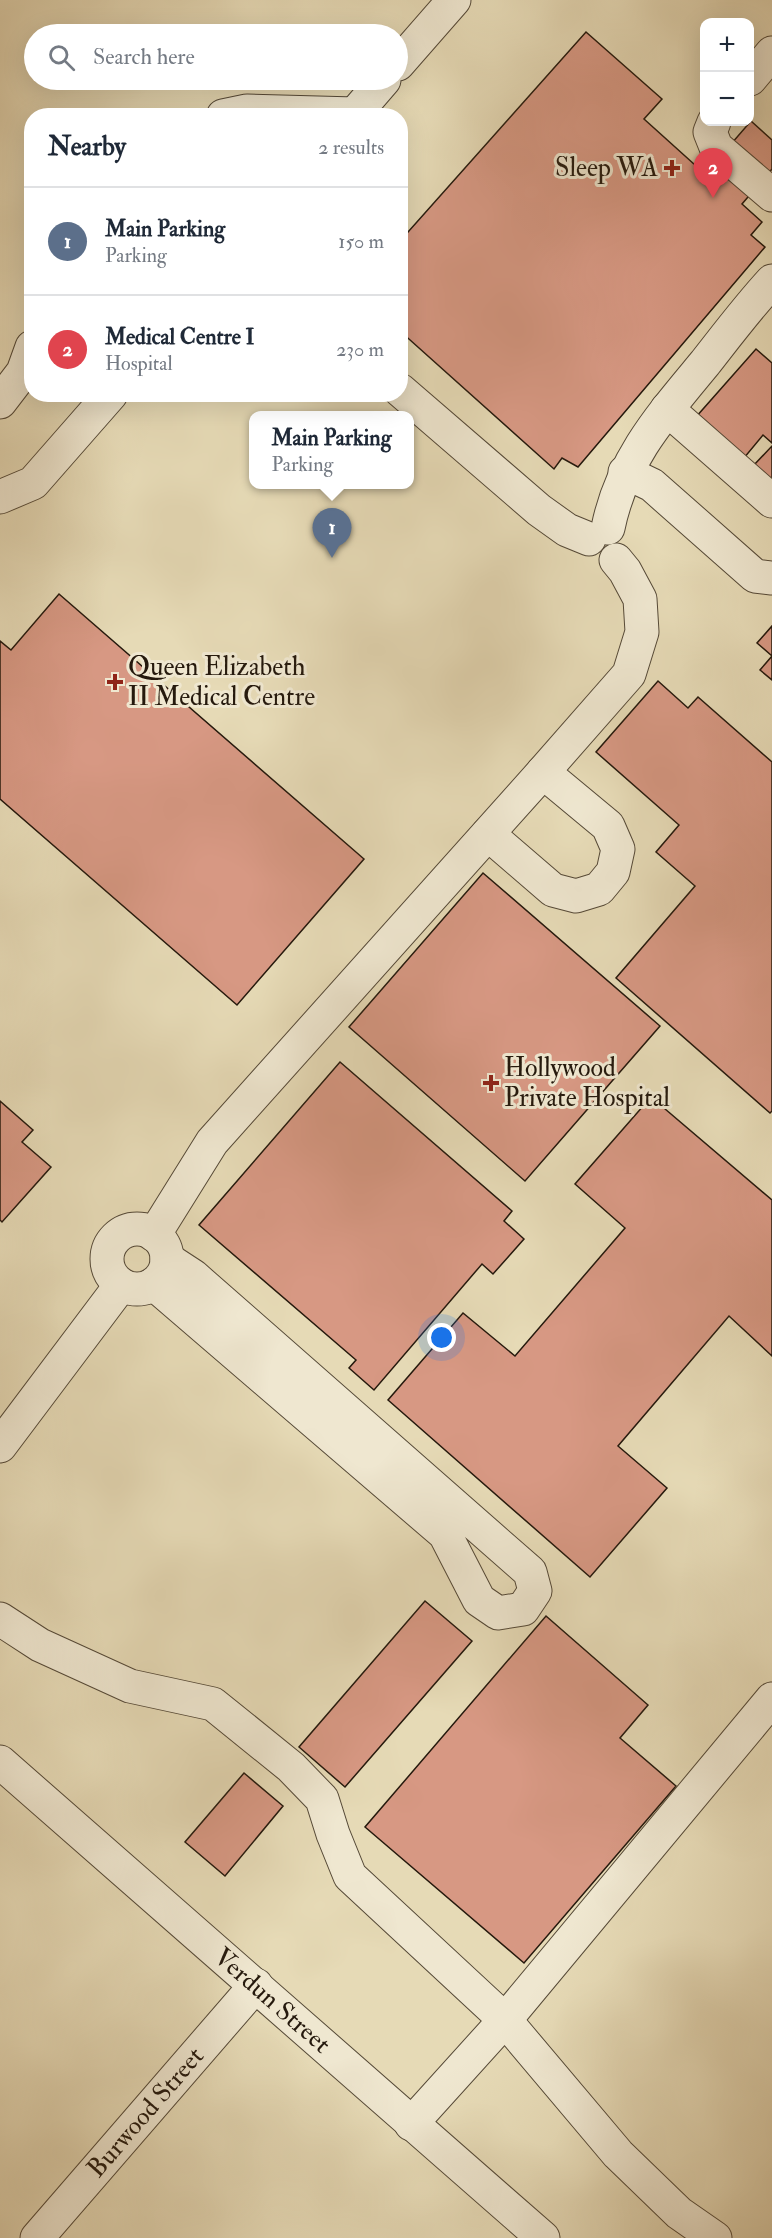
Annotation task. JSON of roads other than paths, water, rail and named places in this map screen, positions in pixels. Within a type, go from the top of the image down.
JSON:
[{"type":"street","points":[[408,53],[454,0]]},
{"type":"street","points":[[360,108],[375,90]]},
{"type":"street","points":[[712,126],[710,132],[716,147],[772,195]]},
{"type":"street","points":[[158,1259],[193,1276],[530,1572],[535,1591],[523,1609],[498,1614],[479,1600],[445,1534],[158,1259],[136,1229],[127,1231],[112,1242],[106,1261],[109,1270],[121,1285],[132,1289],[143,1289],[158,1259],[212,1142],[629,674],[642,632],[640,599],[625,571],[616,560],[608,564],[596,561],[588,552],[612,508],[626,472],[642,443],[666,410],[772,281]]},
{"type":"street","points":[[0,402],[24,369]]},
{"type":"street","points":[[408,397],[539,510],[567,531],[598,533]]},
{"type":"street","points":[[0,497],[33,483],[104,402]]},
{"type":"street","points":[[666,410],[772,501]]},
{"type":"street","points":[[626,472],[652,485],[755,576],[772,578]]},
{"type":"street","points":[[488,834],[553,890],[576,896],[599,890],[613,872],[618,849],[608,826],[543,772]]},
{"type":"street","points":[[0,1446],[121,1285]]},
{"type":"street","points":[[0,1619],[40,1645],[130,1686],[213,1704],[291,1767],[322,1799],[350,1876],[505,2020],[618,2154],[679,2213],[715,2238]]},
{"type":"street","points":[[411,2124],[505,2020],[772,1699]]},
{"type":"street","name":"Verdun Street","points":[[0,1762],[543,2238]]},
{"type":"street","name":"Burwood Street","points":[[37,2238],[256,1985]]},
{"type":"place","name":"Sleep WA","points":[[672,168]]},
{"type":"place","name":"Medical Centre I","points":[[713,198]]},
{"type":"place","name":"Main Parking","points":[[332,558]]},
{"type":"place","name":"Queen Elizabeth II Medical Centre","points":[[115,682]]},
{"type":"place","name":"Hollywood Private Hospital","points":[[491,1083]]}]
